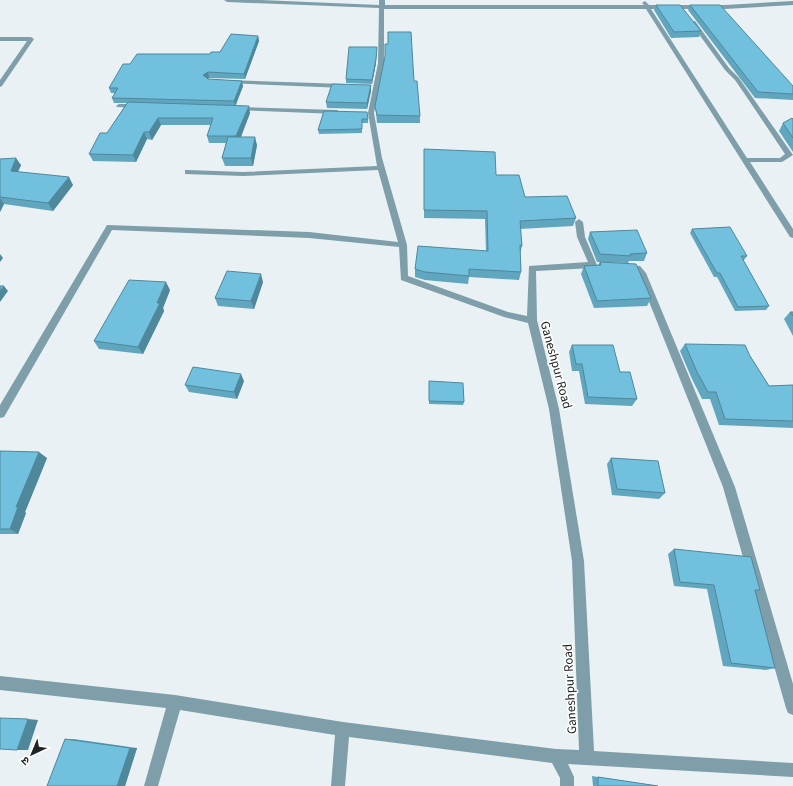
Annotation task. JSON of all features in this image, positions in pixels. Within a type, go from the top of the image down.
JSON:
[{"type":"street","points":[[227,0],[382,7],[725,7],[793,3]]},
{"type":"street","name":"Ganeshpur Road","points":[[382,0],[381,64],[372,88],[367,113],[403,245],[404,278],[507,315],[532,320],[554,409],[578,561],[587,759]]},
{"type":"street","points":[[643,0],[793,235]]},
{"type":"street","points":[[676,0],[727,69],[746,91],[789,154],[782,160],[745,160]]},
{"type":"street","points":[[0,39],[31,39],[0,85]]},
{"type":"street","points":[[225,82],[352,87]]},
{"type":"street","points":[[119,106],[143,106]]},
{"type":"street","points":[[229,109],[347,112]]},
{"type":"street","points":[[188,172],[243,174],[381,168]]},
{"type":"street","points":[[579,222],[581,237],[593,265]]},
{"type":"street","points":[[0,414],[110,227],[309,235],[403,245]]},
{"type":"street","points":[[532,320],[532,268],[593,265],[637,268],[642,273],[729,487],[793,708]]},
{"type":"street","points":[[0,683],[175,702],[343,729],[556,756],[793,770]]},
{"type":"street","points":[[151,786],[175,702]]},
{"type":"street","points":[[338,786],[343,729]]},
{"type":"street","points":[[556,756],[567,777],[567,786]]},
{"type":"building","points":[[656,5],[680,5],[701,31],[674,32]]},
{"type":"building","points":[[690,5],[720,5],[793,86],[793,94],[758,92]]},
{"type":"building","points":[[388,32],[411,32],[414,81],[417,81],[420,116],[377,115],[375,106],[385,56],[385,44],[388,44]]},
{"type":"building","points":[[231,34],[258,36],[244,74],[208,72],[203,75],[208,79],[242,81],[234,101],[112,98],[118,88],[109,88],[123,64],[130,64],[137,54],[210,54],[211,52],[220,52]]},
{"type":"building","points":[[349,47],[377,47],[372,80],[346,79]]},
{"type":"building","points":[[332,84],[371,85],[367,103],[326,102]]},
{"type":"building","points":[[128,102],[249,106],[236,136],[207,136],[213,118],[158,118],[149,132],[144,132],[133,155],[89,154],[100,133],[107,133]]},
{"type":"building","points":[[324,111],[367,112],[368,119],[362,119],[362,129],[318,130]]},
{"type":"building","points":[[792,118],[793,119],[793,138],[783,123]]},
{"type":"building","points":[[228,137],[255,137],[251,158],[222,158]]},
{"type":"building","points":[[424,149],[495,152],[496,175],[519,175],[525,197],[567,196],[576,218],[520,221],[522,246],[520,245],[521,272],[469,269],[469,276],[425,272],[415,269],[418,246],[488,251],[487,211],[424,210]]},
{"type":"building","points":[[16,158],[11,171],[69,177],[48,203],[0,197],[0,159]]},
{"type":"building","points":[[730,227],[747,256],[741,256],[769,306],[738,307],[720,273],[717,273],[692,229]]},
{"type":"building","points":[[637,230],[647,253],[630,254],[631,256],[600,254],[590,232]]},
{"type":"building","points":[[600,262],[636,264],[651,298],[597,301],[584,266],[601,265]]},
{"type":"building","points":[[227,271],[261,274],[251,301],[215,298]]},
{"type":"building","points":[[129,280],[166,282],[157,303],[160,303],[138,347],[94,341]]},
{"type":"building","points":[[685,344],[745,345],[750,356],[769,386],[793,385],[793,421],[725,419],[716,392],[708,392],[697,372]]},
{"type":"building","points":[[572,345],[613,345],[620,372],[630,372],[637,399],[588,397],[582,364],[576,364]]},
{"type":"building","points":[[193,367],[241,374],[234,392],[185,385]]},
{"type":"building","points":[[429,381],[463,383],[464,402],[429,401]]},
{"type":"building","points":[[0,451],[39,452],[16,507],[18,507],[10,529],[0,529]]},
{"type":"building","points":[[611,458],[658,461],[665,493],[617,489]]},
{"type":"building","points":[[674,549],[751,557],[760,590],[755,590],[775,668],[731,663],[714,585],[680,582]]},
{"type":"building","points":[[0,718],[28,719],[17,750],[0,749]]},
{"type":"building","points":[[65,739],[130,748],[117,786],[47,786]]},
{"type":"building","points":[[598,777],[658,786],[598,786]]}]
